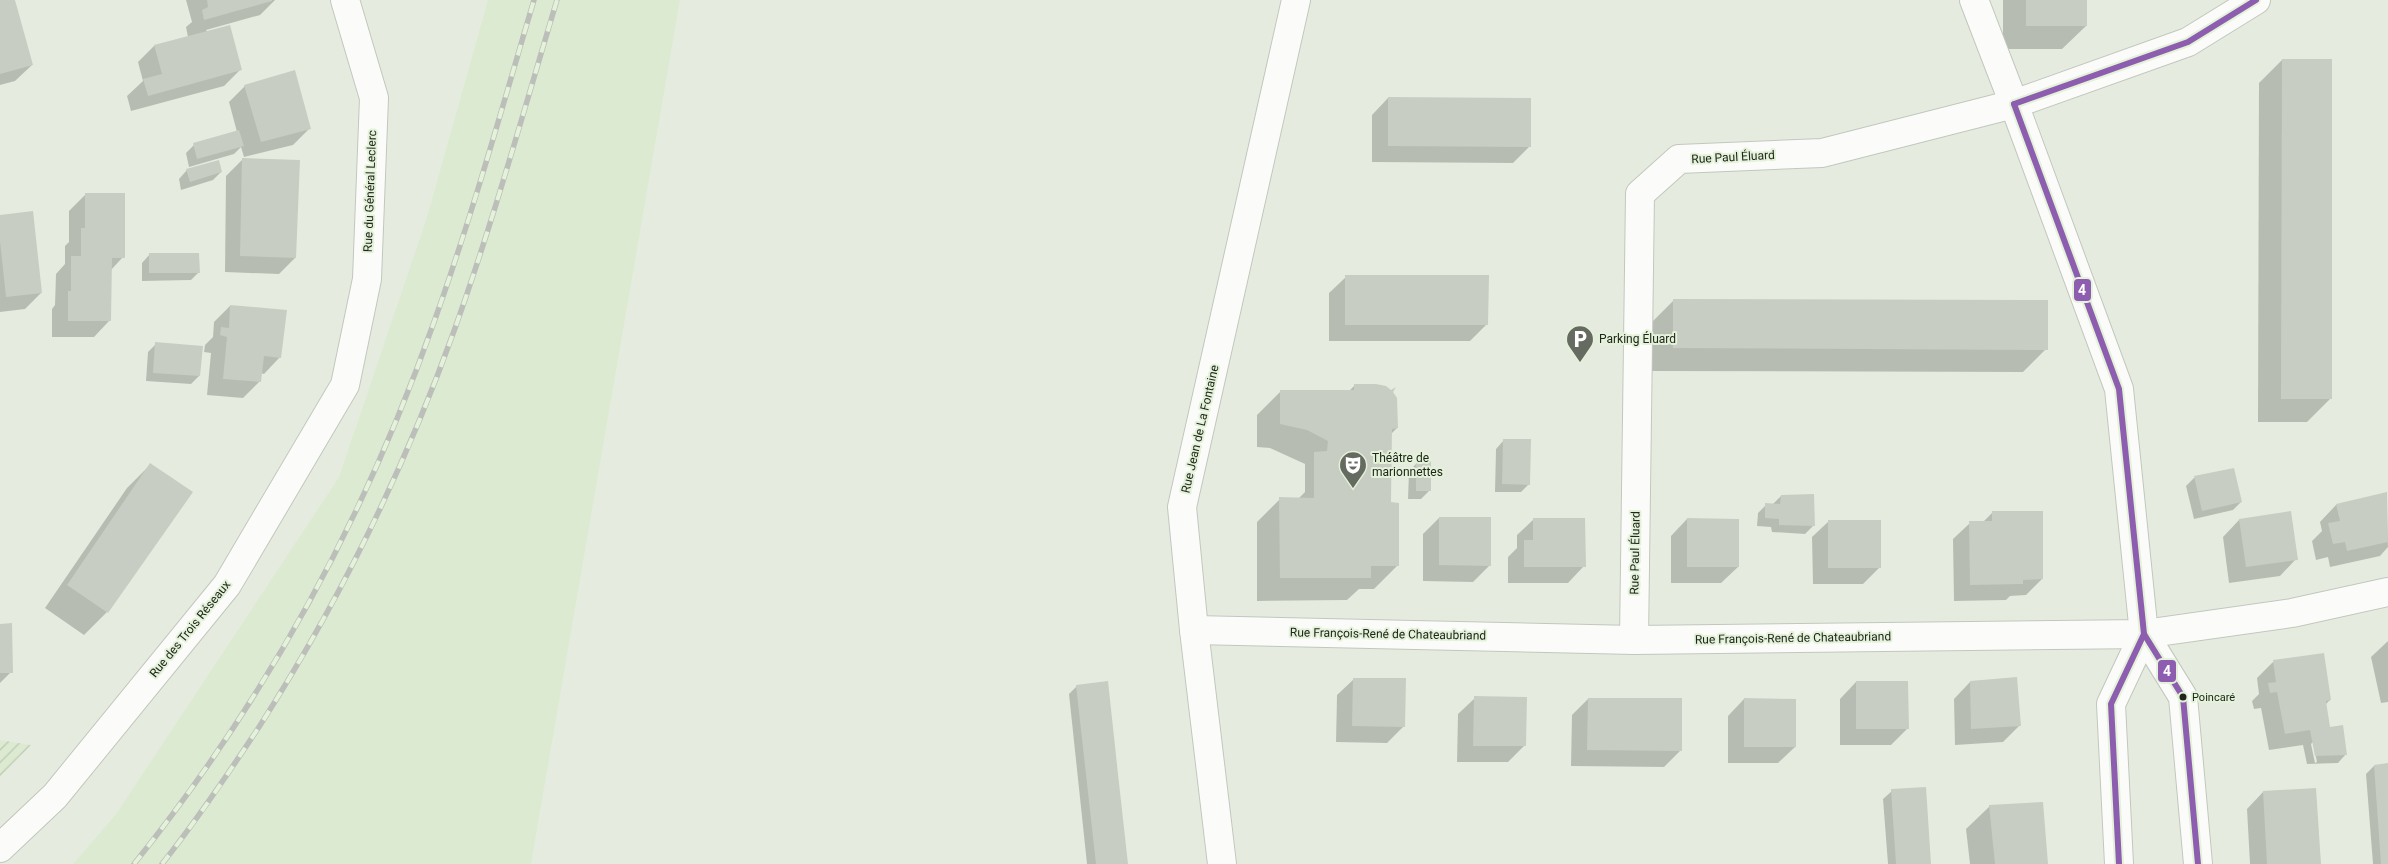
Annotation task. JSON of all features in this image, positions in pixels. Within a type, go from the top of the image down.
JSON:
[{"type":"street","name":"Rue du Général Leclerc","points":[[345,0],[374,98],[367,279],[345,385]]},
{"type":"street","name":"Rue Jean de La Fontaine","points":[[1222,864],[1194,630],[1182,507],[1296,0]]},
{"type":"street","points":[[1974,0],[2118,389],[2144,634],[2183,697],[2198,864]]},
{"type":"street","name":"Rue Paul Éluard","points":[[1634,640],[1640,194],[1679,159],[1822,153],[2014,104],[2188,42],[2256,0]]},
{"type":"street","name":"Rue des Trois Réseaux","points":[[0,848],[55,796],[227,585],[345,385]]},
{"type":"street","name":"Rue François-René de Chateaubriand","points":[[1194,630],[1634,640],[2144,634],[2292,613],[2388,592]]},
{"type":"street","points":[[2119,864],[2111,704],[2144,634]]},
{"type":"shaded area","points":[[488,0],[680,0],[531,864],[73,864],[116,814],[339,477],[427,217]]},
{"type":"shaded area","points":[[0,740],[31,745],[0,777]]},
{"type":"building","points":[[0,0],[15,0],[33,65],[0,74]]},
{"type":"building","points":[[207,0],[272,1],[204,20],[202,10],[208,7]]},
{"type":"building","points":[[2026,0],[2087,0],[2087,26],[2026,26]]},
{"type":"building","points":[[230,25],[242,70],[148,96],[143,79],[162,74],[154,45]]},
{"type":"building","points":[[2282,59],[2332,59],[2332,399],[2281,399]]},
{"type":"building","points":[[295,70],[311,129],[261,142],[244,85]]},
{"type":"building","points":[[1388,97],[1531,98],[1531,147],[1388,146]]},
{"type":"building","points":[[239,130],[244,146],[197,159],[193,143]]},
{"type":"building","points":[[242,158],[300,160],[296,258],[240,256]]},
{"type":"building","points":[[219,160],[222,172],[190,182],[186,169]]},
{"type":"building","points":[[85,193],[125,193],[125,258],[112,258],[111,321],[68,321],[68,291],[71,291],[71,256],[81,256],[81,228],[85,228]]},
{"type":"building","points":[[33,211],[42,293],[6,297],[0,241],[0,215]]},
{"type":"building","points":[[149,253],[199,253],[200,273],[149,273]]},
{"type":"building","points":[[1345,275],[1489,275],[1488,325],[1345,325]]},
{"type":"building","points":[[1673,299],[2048,300],[2048,350],[1673,348]]},
{"type":"building","points":[[230,305],[287,310],[281,358],[264,356],[261,382],[223,379],[227,337],[220,335],[221,327],[229,328]]},
{"type":"building","points":[[155,342],[203,346],[200,376],[153,373]]},
{"type":"building","name":"Théâtre de marionnettes","points":[[1354,384],[1376,384],[1386,386],[1391,390],[1396,387],[1393,392],[1397,398],[1398,428],[1392,429],[1391,502],[1399,503],[1399,566],[1371,566],[1371,578],[1280,578],[1279,497],[1314,498],[1314,452],[1327,451],[1328,441],[1307,430],[1280,424],[1280,390],[1354,390]]},
{"type":"building","points":[[1503,439],[1531,439],[1530,485],[1502,484]]},
{"type":"building","points":[[1416,461],[1431,461],[1431,491],[1416,491]]},
{"type":"building","points":[[150,463],[193,492],[108,613],[67,585]]},
{"type":"building","points":[[2234,468],[2242,502],[2202,511],[2194,476]]},
{"type":"building","points":[[2387,492],[2388,542],[2347,551],[2345,542],[2333,544],[2328,523],[2340,521],[2336,504]]},
{"type":"building","points":[[1814,494],[1815,526],[1779,525],[1779,519],[1765,518],[1765,503],[1780,504],[1781,495]]},
{"type":"building","points":[[1992,511],[2043,511],[2043,579],[2023,580],[2023,584],[1970,585],[1969,521],[1992,521]]},
{"type":"building","points":[[2291,511],[2298,560],[2246,567],[2239,519]]},
{"type":"building","points":[[1439,517],[1491,517],[1491,566],[1439,565]]},
{"type":"building","points":[[1533,518],[1585,518],[1586,567],[1524,567],[1524,540],[1533,540]]},
{"type":"building","points":[[1687,518],[1739,519],[1739,567],[1687,567]]},
{"type":"building","points":[[1828,520],[1881,520],[1881,568],[1828,568]]},
{"type":"building","points":[[12,623],[13,673],[0,673],[0,624]]},
{"type":"building","points":[[2324,653],[2331,700],[2326,701],[2330,727],[2343,725],[2347,755],[2315,756],[2310,730],[2285,734],[2277,692],[2270,693],[2268,683],[2276,682],[2273,660]]},
{"type":"building","points":[[2017,677],[2021,726],[1971,729],[1970,681]]},
{"type":"building","points":[[1353,678],[1406,678],[1405,727],[1352,726]]},
{"type":"building","points":[[1108,681],[1128,864],[1096,864],[1076,685]]},
{"type":"building","points":[[1856,681],[1908,681],[1909,729],[1856,729]]},
{"type":"building","points":[[1474,696],[1527,697],[1526,746],[1473,746]]},
{"type":"building","points":[[1588,698],[1682,698],[1682,751],[1587,750]]},
{"type":"building","points":[[1744,698],[1796,699],[1796,747],[1744,747]]},
{"type":"building","points":[[2388,763],[2388,864],[2381,864],[2374,765]]},
{"type":"building","points":[[1926,787],[1931,864],[1896,864],[1891,789]]},
{"type":"building","points":[[2316,788],[2321,864],[2267,864],[2263,791]]},
{"type":"building","points":[[2043,802],[2048,864],[1995,864],[1989,805]]},
{"type":"railway","points":[[134,864],[226,739],[268,673],[307,606],[343,537],[376,467],[407,395],[448,282],[534,0]]},
{"type":"railway","points":[[162,864],[188,831],[224,779],[288,680],[343,583],[414,434],[435,383],[482,249],[557,0]]},
{"type":"transit line","name":"4","points":[[2014,104],[2188,42],[2256,0]]},
{"type":"transit line","name":"4","points":[[2014,104],[2119,389],[2144,634],[2183,697],[2198,864]]},
{"type":"transit line","name":"4","points":[[2119,864],[2111,704],[2144,634]]},
{"type":"place","name":"Parking Éluard","points":[[1580,363]]},
{"type":"place","name":"Théâtre de marionnettes","points":[[1353,489]]},
{"type":"place","name":"Poincaré","points":[[2183,697]]}]
